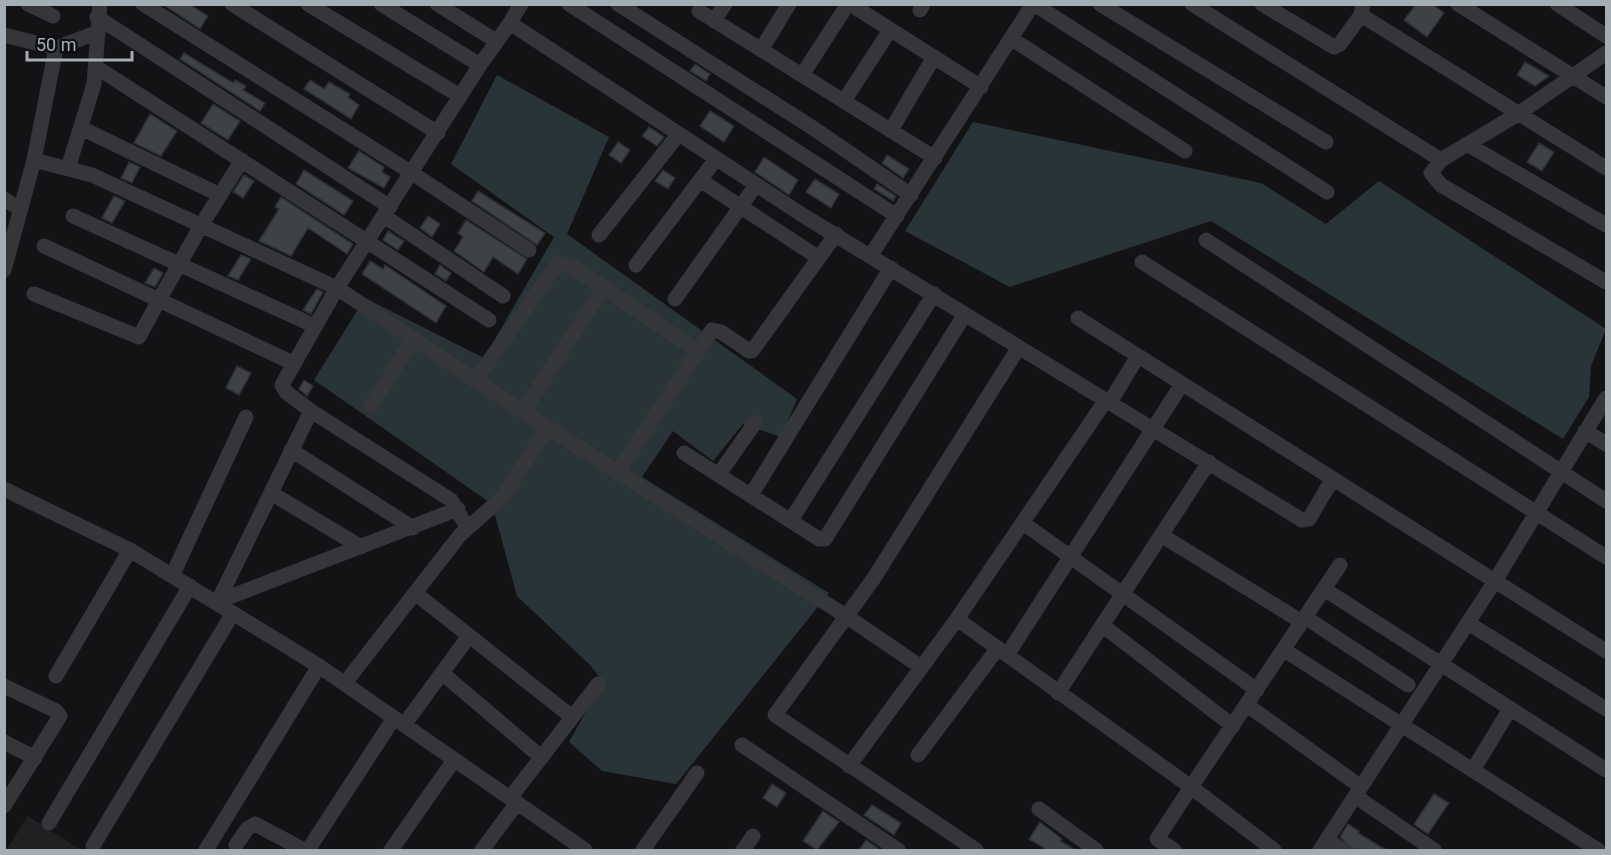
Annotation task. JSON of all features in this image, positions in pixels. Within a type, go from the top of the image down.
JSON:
[{"type":"street","points":[[28,4],[53,16]]},
{"type":"street","points":[[143,4],[412,173],[529,250]]},
{"type":"street","points":[[232,4],[438,133]]},
{"type":"street","points":[[308,4],[460,96]]},
{"type":"street","points":[[381,4],[480,65]]},
{"type":"street","points":[[437,4],[496,40]]},
{"type":"street","points":[[467,527],[451,500],[311,411],[283,388],[283,381],[337,288],[521,4]]},
{"type":"street","points":[[569,4],[897,216]]},
{"type":"street","points":[[618,4],[911,195]]},
{"type":"street","points":[[714,21],[725,4]]},
{"type":"street","points":[[761,50],[789,4]]},
{"type":"street","points":[[802,75],[849,4],[981,87]]},
{"type":"street","points":[[871,255],[1034,4],[1327,192]]},
{"type":"street","points":[[1100,4],[1326,142]]},
{"type":"street","points":[[1192,4],[1441,160]]},
{"type":"street","points":[[1262,4],[1334,47],[1340,44],[1362,10],[1518,114],[1606,168]]},
{"type":"street","points":[[1458,4],[1606,97]]},
{"type":"street","points":[[1557,4],[1606,36]]},
{"type":"street","points":[[699,12],[935,158]]},
{"type":"street","points":[[5,265],[34,160],[56,48],[97,18]]},
{"type":"street","points":[[68,168],[81,128],[96,67],[97,18]]},
{"type":"street","points":[[97,18],[387,211],[503,296]]},
{"type":"street","points":[[510,23],[756,185],[1306,521],[1332,480]]},
{"type":"street","points":[[844,101],[890,30]]},
{"type":"street","points":[[4,35],[56,48]]},
{"type":"street","points":[[1012,39],[1185,151]]},
{"type":"street","points":[[1606,53],[1518,114],[1441,160],[1431,173],[1441,185],[1606,282]]},
{"type":"street","points":[[891,130],[934,57]]},
{"type":"street","points":[[96,67],[489,320]]},
{"type":"street","points":[[81,128],[220,195]]},
{"type":"street","points":[[599,235],[678,135]]},
{"type":"street","points":[[1467,144],[1606,225]]},
{"type":"street","points":[[636,266],[716,159]]},
{"type":"street","points":[[34,160],[92,175],[337,288],[547,428],[846,616],[921,667]]},
{"type":"street","points":[[34,294],[136,336],[141,336],[202,224],[242,160]]},
{"type":"street","points":[[700,180],[819,258]]},
{"type":"street","points":[[675,299],[756,185]]},
{"type":"street","points":[[4,199],[20,209]]},
{"type":"street","points":[[73,216],[315,326]]},
{"type":"street","points":[[617,473],[712,330],[721,332],[745,349],[752,351],[836,234]]},
{"type":"street","points":[[1206,240],[1606,501]]},
{"type":"street","points":[[44,246],[293,363]]},
{"type":"street","points":[[1142,262],[1606,556]]},
{"type":"street","points":[[475,381],[558,263],[571,266],[698,351]]},
{"type":"street","points":[[752,495],[891,268]]},
{"type":"street","points":[[523,412],[603,288]]},
{"type":"street","points":[[791,520],[934,294]]},
{"type":"street","points":[[684,453],[819,539],[828,537],[965,314]]},
{"type":"street","points":[[1078,318],[1606,651]]},
{"type":"street","points":[[371,406],[412,339]]},
{"type":"street","points":[[976,850],[776,715],[880,569],[1020,346]]},
{"type":"street","points":[[849,766],[957,619],[1138,356]]},
{"type":"street","points":[[918,755],[1002,651],[1071,558],[1182,384]]},
{"type":"street","points":[[1343,850],[1323,845],[1495,581],[1606,398]]},
{"type":"street","points":[[219,600],[311,411]]},
{"type":"street","points":[[172,576],[246,417]]},
{"type":"street","points":[[719,474],[755,423]]},
{"type":"street","points":[[345,683],[467,527],[503,497],[547,428]]},
{"type":"street","points":[[1585,431],[1606,444]]},
{"type":"street","points":[[291,450],[413,528]]},
{"type":"street","points":[[1058,693],[1209,462]]},
{"type":"street","points":[[4,489],[130,550],[172,576],[219,600],[233,613],[345,683],[513,801],[564,845],[585,850]]},
{"type":"street","points":[[271,493],[361,548]]},
{"type":"street","points":[[219,600],[361,548],[458,509]]},
{"type":"street","points":[[1023,523],[1257,690]]},
{"type":"street","points":[[1161,535],[1408,684]]},
{"type":"street","points":[[56,676],[130,550]]},
{"type":"street","points":[[1174,850],[1153,845],[1340,565]]},
{"type":"street","points":[[49,823],[190,586]]},
{"type":"street","points":[[1324,589],[1606,770]]},
{"type":"street","points":[[415,593],[572,717]]},
{"type":"street","points":[[93,846],[233,613]]},
{"type":"street","points":[[957,619],[1191,787],[1274,850]]},
{"type":"street","points":[[1468,623],[1606,710]]},
{"type":"street","points":[[1102,625],[1233,726]]},
{"type":"street","points":[[218,833],[240,848],[247,829],[255,824],[306,850],[399,721],[442,673],[470,636]]},
{"type":"street","points":[[1284,650],[1598,850]]},
{"type":"street","points":[[206,850],[319,666]]},
{"type":"street","points":[[442,673],[541,757]]},
{"type":"street","points":[[482,850],[541,757],[598,684]]},
{"type":"street","points":[[4,686],[56,711],[60,716],[4,806]]},
{"type":"street","points":[[1247,705],[1434,850]]},
{"type":"street","points":[[1473,770],[1510,709]]},
{"type":"street","points":[[4,742],[35,758]]},
{"type":"street","points":[[741,745],[898,850]]},
{"type":"street","points":[[391,850],[454,760]]},
{"type":"street","points":[[644,850],[697,773]]},
{"type":"street","points":[[1039,809],[1096,850]]},
{"type":"street","points":[[743,850],[753,836]]},
{"type":"shaded area","points":[[497,75],[609,137],[567,234],[797,399],[781,437],[743,424],[713,461],[673,431],[642,477],[829,593],[676,784],[602,771],[569,742],[603,682],[591,666],[517,596],[492,504],[314,380],[365,298],[484,358],[554,237],[451,164]]},
{"type":"shaded area","points":[[973,122],[1261,183],[1326,224],[1379,181],[1606,329],[1591,366],[1589,397],[1563,439],[1211,221],[1010,287],[905,231]]},
{"type":"shaded area","points":[[28,816],[81,850],[6,850]]},
{"type":"building","points":[[162,4],[189,4],[208,16],[200,29]]},
{"type":"building","points":[[1416,4],[1432,4],[1444,13],[1427,37],[1404,20]]},
{"type":"building","points":[[184,53],[233,83],[235,80],[246,86],[243,90],[265,103],[260,111],[180,59]]},
{"type":"building","points":[[1525,62],[1549,76],[1535,86],[1517,75]]},
{"type":"building","points":[[695,64],[710,74],[706,81],[690,71]]},
{"type":"building","points":[[310,80],[324,89],[329,82],[350,94],[348,97],[359,105],[351,119],[304,89]]},
{"type":"building","points":[[213,104],[240,121],[228,140],[201,123]]},
{"type":"building","points":[[710,111],[734,126],[724,142],[700,126]]},
{"type":"building","points":[[150,114],[177,131],[161,156],[134,143]]},
{"type":"building","points":[[649,127],[664,137],[657,146],[642,136]]},
{"type":"building","points":[[618,142],[630,150],[621,163],[609,155]]},
{"type":"building","points":[[1539,143],[1554,152],[1542,171],[1527,162]]},
{"type":"building","points":[[359,151],[384,167],[382,172],[390,177],[384,188],[348,168]]},
{"type":"building","points":[[887,155],[909,169],[903,178],[882,163]]},
{"type":"building","points":[[764,157],[798,180],[789,195],[755,172]]},
{"type":"building","points":[[129,162],[140,167],[132,183],[121,178]]},
{"type":"building","points":[[304,170],[353,201],[344,215],[296,184]]},
{"type":"building","points":[[663,170],[675,178],[668,189],[655,181]]},
{"type":"building","points":[[244,175],[254,181],[243,198],[233,192]]},
{"type":"building","points":[[815,179],[839,194],[831,208],[806,192]]},
{"type":"building","points":[[877,184],[896,196],[893,201],[874,189]]},
{"type":"building","points":[[478,191],[545,233],[537,245],[472,201]]},
{"type":"building","points":[[114,196],[125,201],[112,223],[102,218]]},
{"type":"building","points":[[281,197],[353,244],[347,254],[308,228],[291,256],[259,241],[279,209],[275,207]]},
{"type":"building","points":[[428,216],[440,224],[432,237],[420,228]]},
{"type":"building","points":[[466,220],[527,259],[518,274],[493,257],[484,272],[454,251],[463,237],[458,233]]},
{"type":"building","points":[[388,231],[404,241],[398,250],[383,240]]},
{"type":"building","points":[[241,255],[251,259],[238,280],[228,276]]},
{"type":"building","points":[[370,261],[383,269],[385,265],[446,306],[436,323],[362,274]]},
{"type":"building","points":[[440,265],[451,273],[446,281],[435,274]]},
{"type":"building","points":[[154,268],[163,273],[155,287],[145,283]]},
{"type":"building","points":[[317,289],[323,292],[311,314],[303,310]]},
{"type":"building","points":[[237,366],[251,373],[239,395],[226,388]]},
{"type":"building","points":[[304,380],[313,386],[307,396],[299,389]]},
{"type":"building","points":[[772,784],[786,793],[777,807],[763,798]]},
{"type":"building","points":[[1434,794],[1449,803],[1428,834],[1414,824]]},
{"type":"building","points":[[872,805],[901,823],[894,835],[864,815]]},
{"type":"building","points":[[823,811],[839,822],[817,850],[803,841]]},
{"type":"building","points":[[1040,822],[1062,839],[1060,841],[1076,850],[1047,850],[1029,839]]},
{"type":"building","points":[[1348,824],[1386,850],[1352,849],[1340,837]]},
{"type":"building","points":[[866,840],[878,848],[877,850],[859,850]]}]
